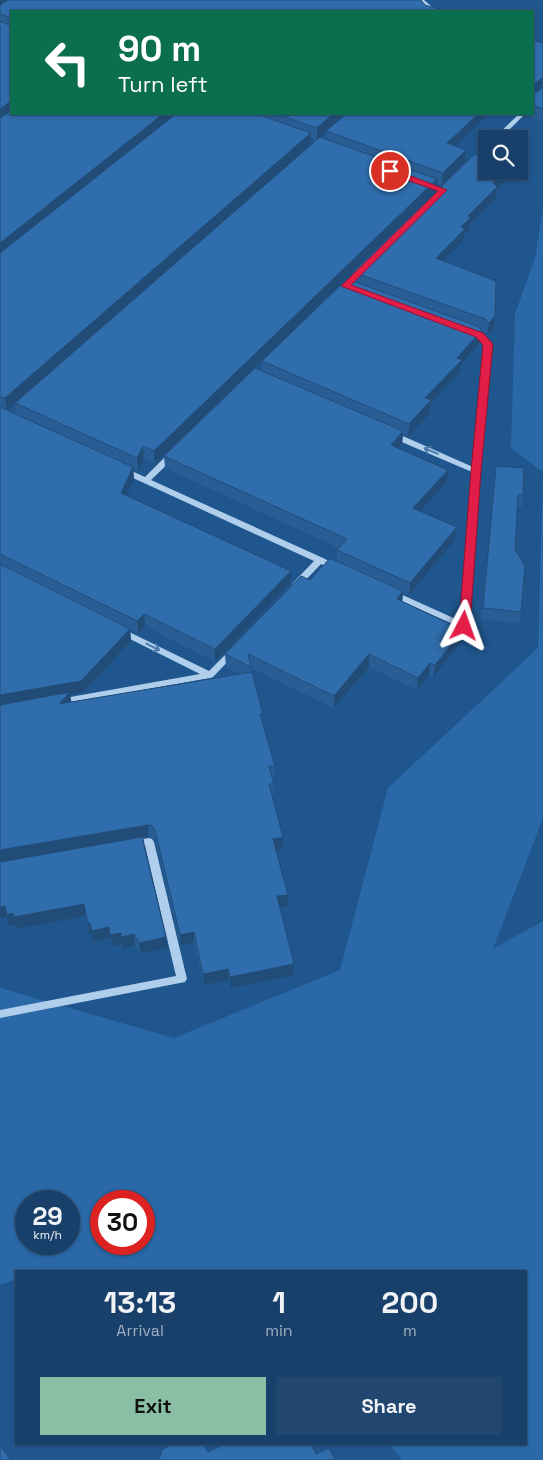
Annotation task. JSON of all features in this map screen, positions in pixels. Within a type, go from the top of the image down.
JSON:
[{"type":"street","points":[[421,0],[433,10]]},
{"type":"street","points":[[505,130],[521,115]]},
{"type":"street","points":[[468,166],[478,156]]},
{"type":"street","points":[[383,589],[464,626],[488,344],[480,335],[462,328]]},
{"type":"street","points":[[385,432],[476,471]]},
{"type":"street","points":[[146,480],[176,451]]},
{"type":"street","points":[[112,464],[347,573]]},
{"type":"street","points":[[293,589],[320,560]]},
{"type":"street","points":[[114,627],[210,675]]},
{"type":"street","points":[[48,704],[210,675],[238,646]]},
{"type":"street","points":[[0,1014],[182,979],[149,842],[121,846]]},
{"type":"shaded area","points":[[543,208],[543,472],[511,448],[515,314],[535,258]]},
{"type":"shaded area","points":[[543,472],[543,818],[493,949],[543,921],[543,1460],[402,1460],[390,1445],[527,1445],[527,1270],[15,1270],[15,1282],[14,1280],[0,1285],[0,988],[174,1038],[340,970],[388,788],[538,648]]},
{"type":"building","points":[[8,0],[421,0],[425,5],[442,10],[10,10],[10,18],[0,14],[0,5]]},
{"type":"building","points":[[0,21],[10,24],[10,102],[0,109]]},
{"type":"building","points":[[534,41],[543,43],[543,78],[534,84]]},
{"type":"building","points":[[543,87],[543,109],[534,106],[534,94]]},
{"type":"building","points":[[10,112],[10,115],[162,115],[0,243],[0,118]]},
{"type":"building","points":[[175,115],[260,115],[311,133],[5,398],[0,397],[0,253]]},
{"type":"building","points":[[280,115],[332,115],[317,128]]},
{"type":"building","points":[[345,115],[477,115],[447,143],[466,150],[443,173],[326,131]]},
{"type":"building","points":[[320,137],[437,179],[154,451],[143,446],[137,458],[15,403]]},
{"type":"building","points":[[475,154],[478,155],[478,180],[495,180],[493,182],[497,187],[468,216],[471,217],[461,227],[465,229],[436,258],[496,281],[495,316],[489,323],[485,319],[353,272]]},
{"type":"building","points":[[347,279],[477,326],[482,330],[457,358],[462,360],[425,398],[431,400],[409,424],[262,361]]},
{"type":"building","points":[[255,368],[403,431],[391,445],[448,470],[413,508],[457,527],[410,583],[337,550],[347,539],[164,456]]},
{"type":"building","points":[[0,407],[133,467],[121,493],[291,571],[215,649],[144,614],[137,621],[0,554]]},
{"type":"building","points":[[496,466],[524,468],[523,495],[518,495],[515,549],[525,566],[521,612],[483,608]]},
{"type":"building","points":[[330,558],[403,591],[397,599],[463,630],[435,665],[430,663],[418,678],[369,654],[334,696],[248,654],[251,667],[225,654],[301,576],[310,580]]},
{"type":"building","points":[[0,564],[130,629],[81,681],[0,695]]},
{"type":"building","points":[[252,672],[263,714],[260,714],[275,766],[269,766],[274,784],[269,784],[283,837],[273,839],[288,895],[277,896],[294,964],[230,977],[228,969],[203,974],[194,932],[180,935],[155,830],[152,826],[148,825],[0,850],[0,705],[70,692],[59,704]]},
{"type":"building","points":[[142,837],[166,937],[139,943],[134,934],[121,937],[121,933],[110,935],[109,927],[92,931],[90,923],[88,923],[84,904],[14,917],[13,913],[7,915],[5,906],[0,907],[0,862]]},
{"type":"building","points":[[170,1445],[204,1445],[208,1452],[222,1445],[312,1445],[316,1454],[329,1448],[335,1460],[159,1460],[162,1450]]},
{"type":"building","points":[[0,1446],[11,1460],[0,1460]]},
{"type":"route","points":[[390,171],[443,190],[345,286],[480,335],[488,344],[464,626]]}]
